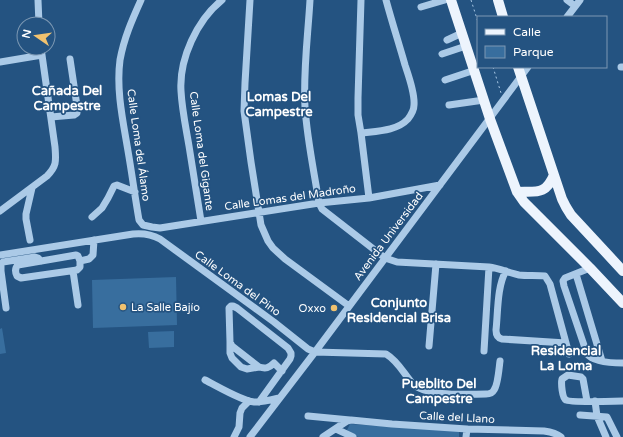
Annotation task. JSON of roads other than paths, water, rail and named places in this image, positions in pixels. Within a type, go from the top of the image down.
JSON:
[{"type":"main road","points":[[451,0],[490,119],[517,192],[524,202],[590,268],[622,303]]},
{"type":"main road","points":[[498,0],[503,16]]},
{"type":"main road","points":[[519,72],[566,207],[571,215],[623,271]]},
{"type":"main road","points":[[517,192],[540,191],[548,186],[554,175]]},
{"type":"street","points":[[38,0],[39,16]]},
{"type":"street","name":"Calle Loma del Álamo","points":[[142,0],[130,24],[125,39],[120,60],[119,80],[121,105],[139,220],[142,225]]},
{"type":"street","name":"Calle Loma del Gigante","points":[[201,221],[181,91],[183,66],[192,40],[202,21],[214,6],[222,0]]},
{"type":"street","points":[[250,0],[244,111],[261,225],[268,241],[284,259],[349,306]]},
{"type":"street","points":[[310,0],[305,106],[319,203],[325,212],[385,258],[396,262],[499,268],[518,275],[542,276],[546,278],[550,284],[569,354]]},
{"type":"street","points":[[361,0],[358,115],[362,133],[369,198]]},
{"type":"street","points":[[362,133],[392,128],[400,125],[408,119],[414,104],[408,74],[386,0]]},
{"type":"street","points":[[421,7],[444,0]]},
{"type":"street","points":[[567,0],[575,6]]},
{"type":"street","points":[[567,16],[580,0]]},
{"type":"street","points":[[446,40],[462,33]]},
{"type":"street","points":[[442,54],[466,46]]},
{"type":"street","points":[[0,62],[23,56]]},
{"type":"street","points":[[0,211],[47,176],[53,170],[55,165],[56,159],[43,56]]},
{"type":"street","points":[[51,117],[74,115],[77,113],[70,60]]},
{"type":"street","points":[[445,80],[475,70]]},
{"type":"street","name":"Avenida Universidad","points":[[250,437],[490,119],[519,72]]},
{"type":"street","points":[[449,105],[484,100]]},
{"type":"street","points":[[92,217],[102,208],[114,186],[117,185],[135,192]]},
{"type":"street","name":"Calle Lomas del Madroño","points":[[142,225],[160,228],[319,203],[369,198],[440,185]]},
{"type":"street","points":[[30,240],[26,214],[32,188]]},
{"type":"street","name":"Calle Loma del Pino","points":[[94,240],[133,234],[147,234],[160,239],[308,349],[315,352]]},
{"type":"street","points":[[0,255],[94,240],[93,255],[89,259],[80,261]]},
{"type":"street","points":[[76,256],[78,256],[80,261],[80,268],[73,271],[22,278],[17,276],[15,272],[18,265],[76,256]]},
{"type":"street","points":[[6,308],[1,264],[3,262],[35,257],[42,261]]},
{"type":"street","points":[[429,346],[436,264]]},
{"type":"street","points":[[484,351],[489,267]]},
{"type":"street","points":[[590,268],[565,278],[563,281],[587,354],[591,358],[602,361],[623,363]]},
{"type":"street","points":[[73,271],[78,305]]},
{"type":"street","points":[[506,271],[500,287],[496,330],[498,337],[502,339],[566,343]]},
{"type":"street","points":[[576,274],[602,361]]},
{"type":"street","points":[[259,402],[282,371],[291,356],[290,351],[261,327],[231,306],[230,353],[232,358],[241,367],[247,369],[259,367],[268,368],[274,363],[282,371]]},
{"type":"street","points":[[230,342],[232,346],[259,367]]},
{"type":"street","points":[[315,352],[386,354],[392,358],[414,384],[422,390],[438,393],[492,393],[496,385],[500,362]]},
{"type":"street","points":[[587,401],[583,379],[578,376],[568,375],[562,379],[561,382],[564,399],[572,401],[587,401],[595,401],[623,401]]},
{"type":"street","points":[[205,380],[249,401],[259,402],[279,398]]},
{"type":"street","points":[[234,437],[239,427],[242,408],[249,401]]},
{"type":"street","points":[[595,401],[598,416],[606,437]]},
{"type":"street","points":[[580,415],[607,417],[617,437]]},
{"type":"street","name":"Calle del Llano","points":[[308,416],[520,434],[544,430],[558,434],[561,437]]},
{"type":"street","points":[[323,437],[347,421],[351,420]]},
{"type":"street","points":[[336,429],[353,437]]},
{"type":"street","points":[[466,429],[466,437]]},
{"type":"place","name":"La Salle Bajío","points":[[123,307]]},
{"type":"place","name":"Oxxo","points":[[334,308]]},
{"type":"district","name":"Cañada Del Campestre","points":[[67,98]]},
{"type":"district","name":"Lomas Del Campestre","points":[[279,104]]},
{"type":"district","name":"Conjunto Residencial Brisa","points":[[399,310]]},
{"type":"district","name":"Residencial La Loma","points":[[566,358]]},
{"type":"district","name":"Pueblito Del Campestre","points":[[439,390]]}]
